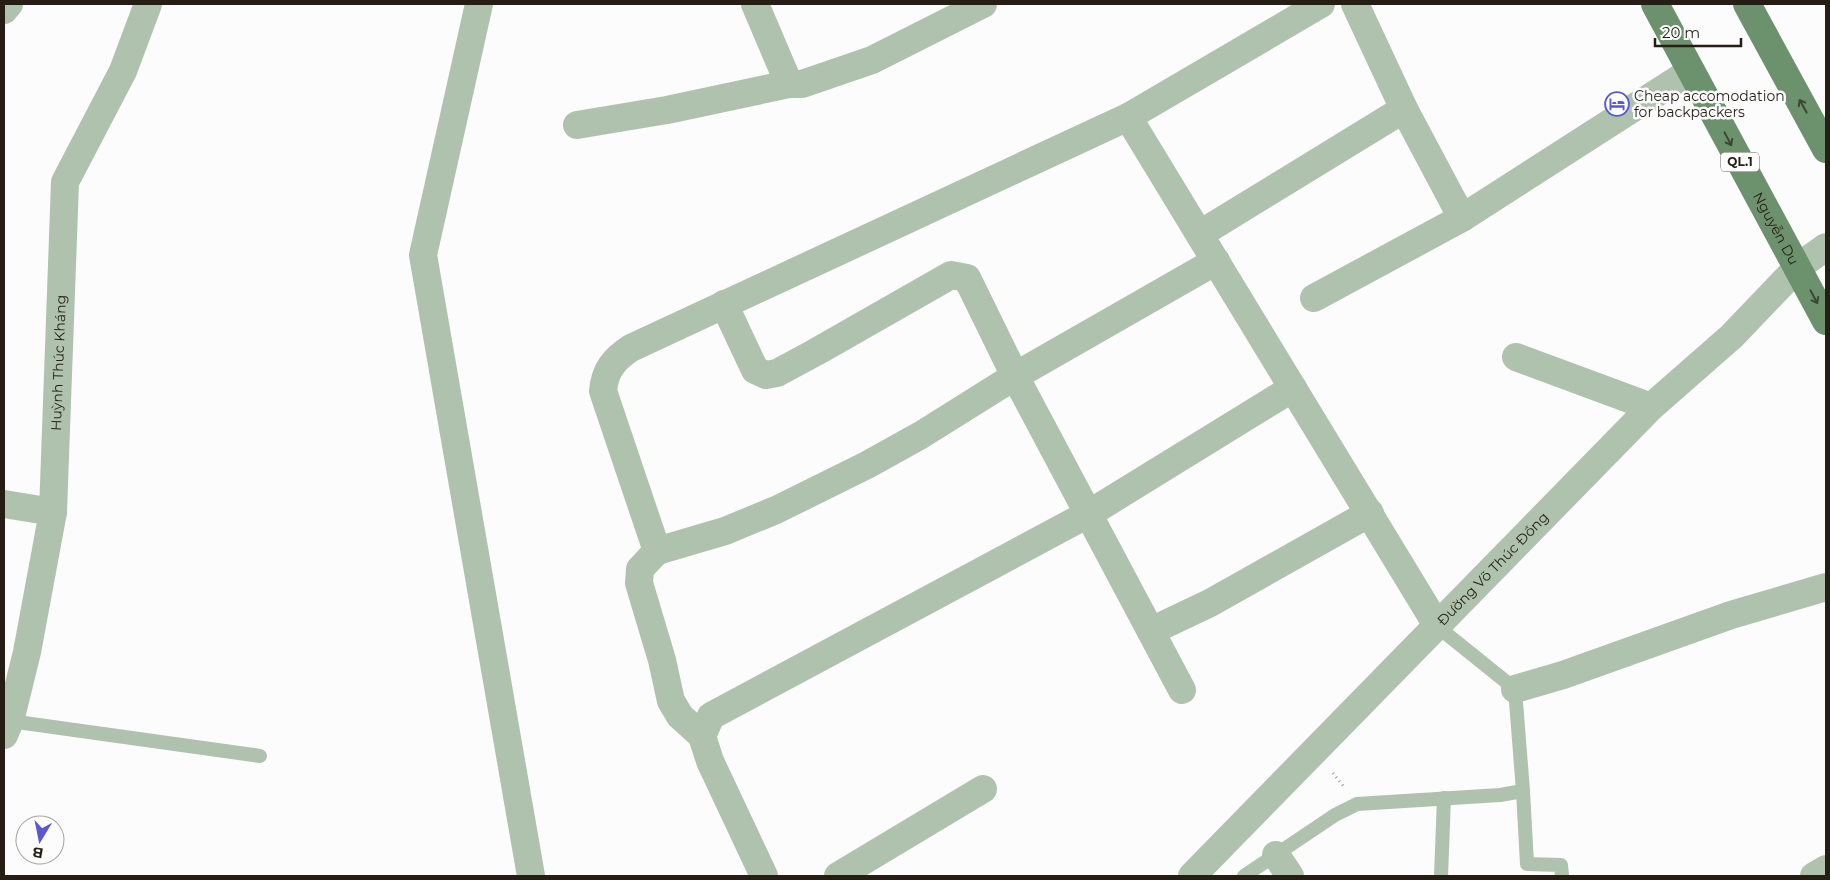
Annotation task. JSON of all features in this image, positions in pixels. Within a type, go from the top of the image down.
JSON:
[{"type":"main road","name":"Nguyễn Du","points":[[1654,4],[1826,321]]},
{"type":"main road","points":[[1747,4],[1826,148]]},
{"type":"street","points":[[4,10],[9,4]]},
{"type":"street","name":"Huỳnh Thúc Kháng","points":[[7,728],[27,652],[53,512],[65,182],[123,71],[148,4]]},
{"type":"street","points":[[479,4],[423,255],[531,876]]},
{"type":"street","points":[[755,4],[789,84]]},
{"type":"street","points":[[578,125],[667,110],[789,84],[802,84],[872,60],[983,4]]},
{"type":"street","points":[[656,552],[603,391],[604,380],[617,357],[631,348],[724,304],[1128,117],[1321,4]]},
{"type":"street","points":[[1355,4],[1404,109],[1462,218]]},
{"type":"street","points":[[1314,298],[1462,218],[1691,71]]},
{"type":"street","points":[[1200,234],[1404,109]]},
{"type":"street","points":[[1128,117],[1438,627]]},
{"type":"street","name":"Đường Võ Thúc Đồng","points":[[1192,876],[1438,627],[1651,407],[1732,336],[1798,267],[1826,247]]},
{"type":"street","points":[[764,876],[710,760],[702,736],[680,716],[671,700],[662,660],[638,583],[640,569],[656,552],[725,531],[818,490],[921,435],[1015,376],[1216,261]]},
{"type":"street","points":[[724,304],[755,370],[766,375],[777,373],[816,352],[951,275],[962,275],[967,278],[1015,376],[1090,513],[1098,534],[1182,690]]},
{"type":"street","points":[[1516,357],[1651,407]]},
{"type":"street","points":[[702,736],[711,716],[1090,513],[1293,388]]},
{"type":"street","points":[[4,504],[53,512]]},
{"type":"street","points":[[1151,631],[1210,603],[1370,513]]},
{"type":"street","points":[[1516,689],[1563,675],[1731,615],[1826,587]]},
{"type":"street","points":[[838,876],[983,789]]},
{"type":"street","points":[[1814,876],[1826,870]]},
{"type":"lane","points":[[1438,627],[1516,689],[1527,864],[1561,865],[1562,876]]},
{"type":"lane","points":[[7,728],[260,756]]},
{"type":"lane","points":[[1244,876],[1283,866],[1335,815],[1357,804],[1523,791]]},
{"type":"lane","points":[[1442,876],[1444,798]]},
{"type":"path","points":[[1316,751],[1357,804]]},
{"type":"place","name":"Cheap accomodation for backpackers","points":[[1617,104]]}]
